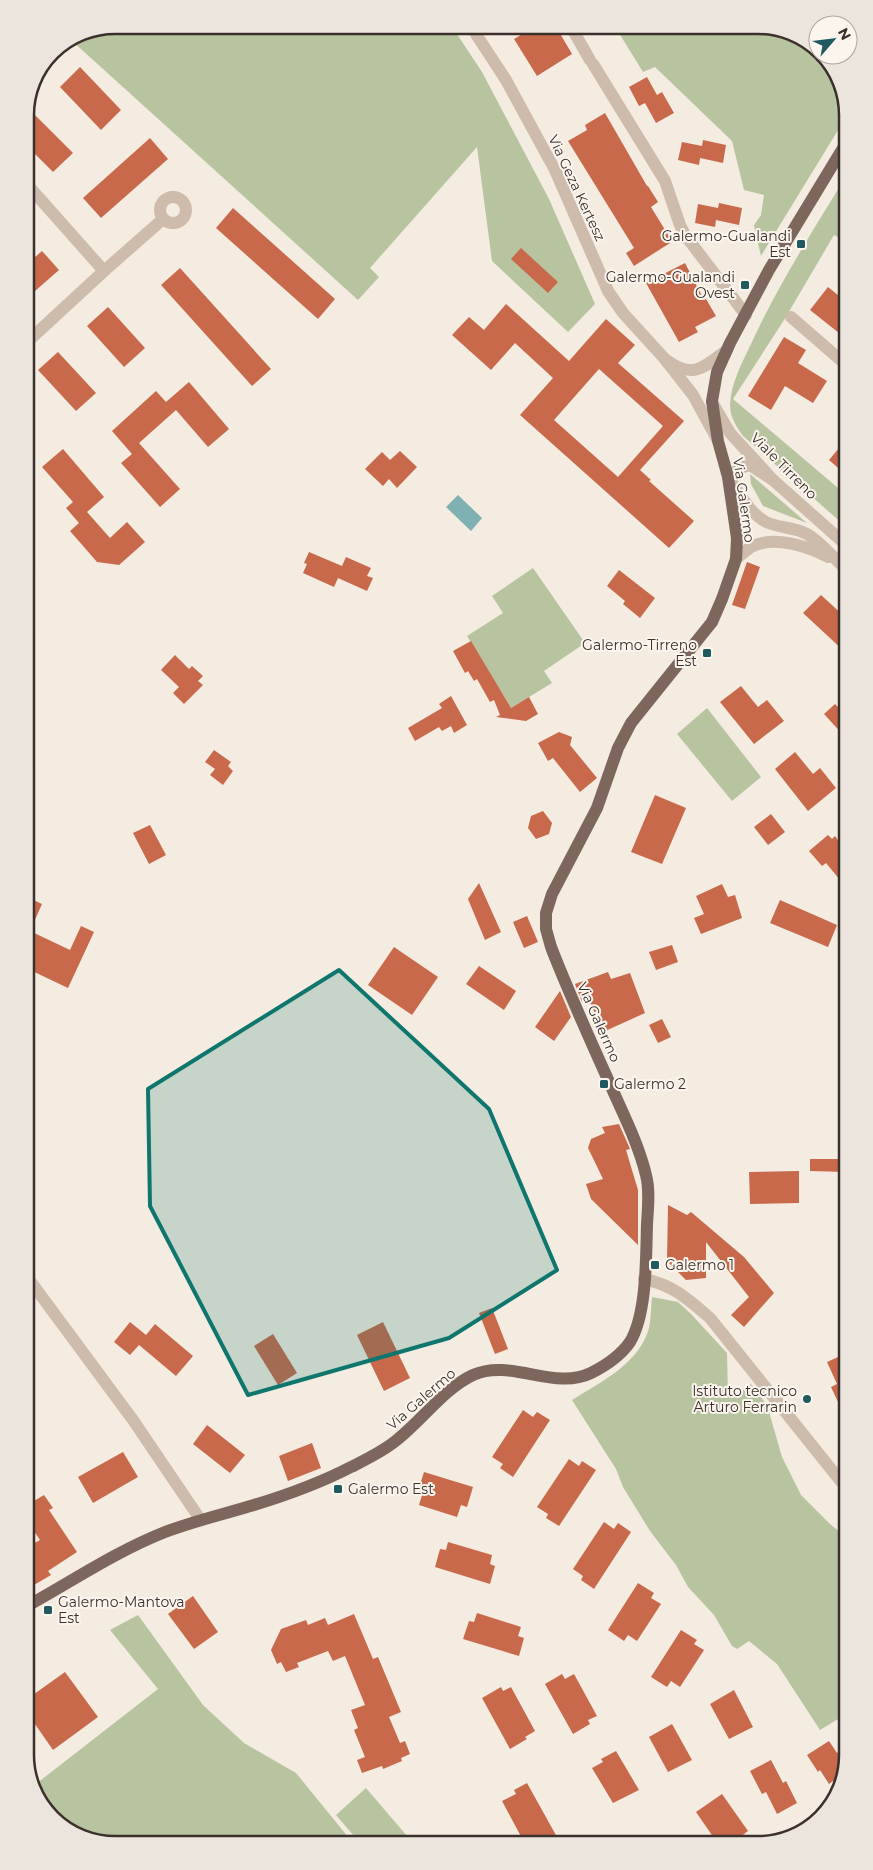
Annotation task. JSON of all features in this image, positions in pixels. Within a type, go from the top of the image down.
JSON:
[{"type":"main road","name":"Via Galermo","points":[[34,1602],[126,1550],[163,1533],[200,1519],[283,1496],[351,1468],[392,1444],[443,1397],[472,1376],[489,1370],[508,1370],[560,1378],[575,1378],[590,1374],[617,1356],[628,1344],[636,1330],[641,1310],[646,1259],[647,1178],[634,1140],[551,947],[546,929],[546,913],[552,894],[597,808],[618,748],[631,723],[712,622],[722,599],[736,559],[737,538],[728,477],[718,441],[712,401],[717,372],[769,270],[839,155]]},
{"type":"street","name":"Via Geza Kertesz","points":[[476,34],[506,80],[555,170],[608,291],[624,313],[664,358],[693,395],[718,441]]},
{"type":"street","points":[[575,34],[666,181],[680,225],[686,235],[746,314]]},
{"type":"street","points":[[34,192],[104,271]]},
{"type":"street","points":[[34,336],[163,219]]},
{"type":"street","points":[[790,317],[839,359]]},
{"type":"street","points":[[664,358],[676,366],[691,371],[707,365],[727,350]]},
{"type":"street","name":"Viale Tirreno","points":[[712,401],[730,433],[773,480],[839,539]]},
{"type":"street","points":[[773,480],[750,465],[745,465],[728,477],[748,506],[758,516],[767,522],[807,534],[823,546],[839,563]]},
{"type":"street","points":[[736,559],[750,548],[759,544],[773,542],[803,547],[839,564]]},
{"type":"street","points":[[644,1279],[660,1282],[684,1295],[710,1318],[839,1479]]},
{"type":"street","points":[[34,1286],[133,1420],[200,1519]]},
{"type":"highlighted area","points":[[339,970],[489,1109],[557,1270],[449,1338],[248,1395],[150,1206],[148,1089]]},
{"type":"green space","points":[[114,34],[457,34],[482,72],[549,199],[595,304],[568,332],[492,261],[477,147],[370,268],[379,277],[358,300],[75,44],[99,35]]},
{"type":"green space","points":[[620,34],[774,35],[785,38],[808,50],[808,65],[823,65],[831,79],[839,104],[839,129],[761,256],[754,225],[761,215],[764,195],[744,190],[732,141],[655,67],[643,72]]},
{"type":"green space","points":[[839,188],[839,238],[834,235],[784,320],[733,399],[839,489],[839,521],[743,436],[732,417],[730,409],[732,389],[738,373],[761,323],[795,261]]},
{"type":"green space","points":[[750,474],[807,523],[763,506],[751,484]]},
{"type":"green space","points":[[533,568],[585,643],[544,671],[552,683],[511,708],[467,636],[503,613],[492,596]]},
{"type":"green space","points":[[707,708],[761,777],[732,801],[677,734]]},
{"type":"green space","points":[[652,1297],[678,1302],[727,1353],[728,1396],[734,1396],[751,1384],[767,1405],[782,1457],[801,1495],[839,1531],[839,1718],[820,1730],[777,1664],[749,1641],[737,1649],[732,1646],[714,1615],[688,1587],[676,1565],[650,1531],[623,1487],[616,1469],[572,1400],[628,1362],[644,1341],[651,1316]]},
{"type":"green space","points":[[138,1615],[203,1705],[244,1743],[296,1773],[347,1836],[109,1836],[88,1832],[65,1820],[50,1805],[38,1782],[158,1689],[110,1630]]},
{"type":"green space","points":[[366,1788],[407,1836],[354,1836],[336,1815]]},
{"type":"water","points":[[458,495],[482,518],[471,531],[446,507]]},
{"type":"building","points":[[523,34],[560,34],[572,54],[537,76],[514,39]]},
{"type":"building","points":[[80,67],[121,110],[101,130],[60,87]]},
{"type":"building","points":[[647,77],[657,95],[662,92],[674,113],[656,123],[645,103],[639,106],[629,87]]},
{"type":"building","points":[[605,113],[658,202],[651,207],[670,238],[670,243],[634,266],[626,253],[634,248],[568,141],[587,130],[585,125]]},
{"type":"building","points":[[34,114],[73,153],[53,172],[34,153]]},
{"type":"building","points":[[150,138],[168,159],[101,218],[83,198]]},
{"type":"building","points":[[703,140],[726,145],[723,163],[700,158],[699,165],[678,160],[682,142],[702,146]]},
{"type":"building","points":[[719,203],[742,208],[739,225],[716,220],[715,227],[695,223],[698,204],[718,208]]},
{"type":"building","points":[[233,208],[335,299],[318,319],[216,228]]},
{"type":"building","points":[[521,248],[558,282],[548,293],[511,259]]},
{"type":"building","points":[[42,251],[59,270],[34,292],[34,258]]},
{"type":"building","points":[[685,263],[704,300],[706,299],[716,316],[695,327],[698,332],[679,342],[646,283]]},
{"type":"building","points":[[180,268],[271,369],[252,386],[161,285]]},
{"type":"building","points":[[828,287],[839,296],[839,333],[810,310]]},
{"type":"building","points":[[506,304],[569,361],[606,319],[635,345],[618,363],[684,421],[640,470],[651,480],[649,481],[694,521],[669,548],[520,415],[553,378],[515,343],[491,370],[452,335],[469,317],[484,330]],"holes":[[[599,369],[663,426],[618,477],[554,420]]]},
{"type":"building","points":[[108,307],[145,348],[124,367],[87,326]]},
{"type":"building","points":[[784,337],[806,350],[798,363],[827,381],[813,403],[785,386],[771,410],[748,396]]},
{"type":"building","points":[[58,352],[96,393],[76,411],[38,370]]},
{"type":"building","points":[[189,382],[229,429],[208,447],[176,410],[139,443],[180,489],[160,507],[121,463],[132,454],[112,431],[156,391],[166,402]]},
{"type":"building","points":[[839,448],[839,469],[829,460]]},
{"type":"building","points":[[63,449],[104,497],[87,512],[110,538],[127,522],[145,542],[119,565],[97,562],[70,531],[79,523],[66,508],[73,502],[42,467]]},
{"type":"building","points":[[400,451],[417,467],[397,488],[389,479],[383,486],[365,469],[382,452],[390,460]]},
{"type":"building","points":[[309,552],[342,566],[346,557],[371,568],[367,576],[373,578],[367,591],[338,578],[334,587],[303,573],[307,564],[304,563]]},
{"type":"building","points":[[747,562],[760,567],[745,609],[732,605]]},
{"type":"building","points":[[619,570],[655,598],[640,618],[623,604],[625,601],[607,586]]},
{"type":"building","points":[[821,595],[839,612],[839,646],[803,613]]},
{"type":"building","points":[[471,641],[511,708],[529,697],[538,714],[526,721],[496,717],[500,715],[494,700],[490,702],[477,679],[474,681],[468,671],[465,673],[453,651]]},
{"type":"building","points":[[175,655],[189,669],[192,666],[203,676],[198,681],[203,685],[184,704],[173,693],[179,687],[161,670]]},
{"type":"building","points":[[741,686],[758,707],[767,700],[784,721],[754,744],[720,702]]},
{"type":"building","points":[[451,696],[467,725],[454,733],[451,726],[442,731],[439,727],[415,741],[408,728],[442,708],[439,704]]},
{"type":"building","points":[[835,704],[839,708],[839,730],[824,714]]},
{"type":"building","points":[[559,732],[572,737],[570,745],[597,778],[580,792],[553,758],[548,761],[538,743]]},
{"type":"building","points":[[214,750],[231,762],[228,766],[233,771],[223,785],[210,775],[215,769],[205,762]]},
{"type":"building","points":[[795,752],[813,774],[820,768],[836,788],[808,811],[775,769]]},
{"type":"building","points":[[655,795],[686,808],[662,864],[631,852]]},
{"type":"building","points":[[543,811],[552,823],[549,834],[536,839],[528,828],[531,816]]},
{"type":"building","points":[[771,814],[785,832],[768,845],[754,827]]},
{"type":"building","points":[[150,825],[166,855],[149,864],[133,833]]},
{"type":"building","points":[[828,835],[832,839],[835,836],[839,842],[839,879],[826,863],[822,866],[809,851]]},
{"type":"building","points":[[479,883],[501,932],[485,940],[468,899]]},
{"type":"building","points":[[722,884],[728,897],[735,895],[742,918],[701,934],[694,918],[704,914],[696,896]]},
{"type":"building","points":[[34,900],[42,904],[34,922]]},
{"type":"building","points":[[780,900],[837,925],[828,947],[770,923]]},
{"type":"building","points":[[527,916],[538,942],[524,948],[513,922]]},
{"type":"building","points":[[81,926],[94,932],[68,988],[34,972],[34,933],[70,950]]},
{"type":"building","points":[[672,945],[678,962],[656,970],[649,952]]},
{"type":"building","points":[[394,947],[438,977],[412,1015],[368,985]]},
{"type":"building","points":[[479,966],[516,991],[504,1010],[466,984]]},
{"type":"building","points":[[608,972],[611,979],[630,973],[645,1013],[603,1032],[587,995],[582,1002],[575,984]]},
{"type":"building","points":[[560,991],[571,1017],[554,1041],[535,1027]]},
{"type":"building","points":[[662,1019],[671,1037],[658,1043],[649,1025]]},
{"type":"building","points":[[619,1124],[630,1149],[626,1150],[638,1190],[638,1245],[591,1199],[586,1184],[603,1179],[588,1148],[591,1139],[605,1133],[602,1127]]},
{"type":"building","points":[[810,1159],[839,1159],[839,1172],[810,1171]]},
{"type":"building","points":[[799,1171],[799,1203],[750,1204],[749,1172]]},
{"type":"building","points":[[668,1205],[687,1215],[691,1212],[744,1257],[774,1293],[744,1327],[731,1315],[749,1297],[706,1242],[706,1278],[686,1280],[667,1261]]},
{"type":"building","points":[[492,1308],[508,1349],[495,1354],[479,1313]]},
{"type":"building","points":[[130,1322],[146,1335],[155,1324],[193,1356],[176,1376],[139,1345],[130,1355],[114,1342]]},
{"type":"building","points":[[383,1322],[410,1378],[384,1391],[357,1335]]},
{"type":"building","points":[[273,1334],[297,1373],[278,1385],[254,1346]]},
{"type":"building","points":[[839,1357],[839,1404],[831,1387],[837,1384],[827,1362]]},
{"type":"building","points":[[523,1410],[533,1417],[537,1412],[550,1420],[513,1477],[500,1468],[503,1464],[492,1457]]},
{"type":"building","points":[[207,1425],[245,1455],[230,1473],[193,1444]]},
{"type":"building","points":[[312,1443],[321,1468],[288,1481],[279,1456]]},
{"type":"building","points":[[123,1452],[138,1477],[93,1503],[78,1477]]},
{"type":"building","points":[[569,1459],[579,1466],[582,1461],[596,1470],[559,1526],[546,1518],[548,1514],[537,1507]]},
{"type":"building","points":[[424,1472],[473,1487],[467,1507],[461,1505],[457,1517],[419,1505],[423,1492],[418,1491]]},
{"type":"building","points":[[44,1495],[53,1508],[49,1510],[77,1552],[48,1571],[51,1575],[34,1585],[34,1543],[40,1540],[34,1531],[34,1501]]},
{"type":"building","points":[[604,1522],[614,1529],[618,1523],[631,1532],[594,1589],[581,1580],[583,1576],[573,1569]]},
{"type":"building","points":[[448,1542],[492,1555],[490,1564],[495,1566],[490,1584],[435,1567],[440,1549],[446,1550]]},
{"type":"building","points":[[638,1583],[654,1593],[651,1598],[661,1604],[637,1641],[628,1635],[624,1641],[608,1630]]},
{"type":"building","points":[[193,1596],[218,1632],[194,1649],[168,1614]]},
{"type":"building","points":[[477,1613],[521,1627],[518,1636],[524,1638],[519,1656],[463,1639],[469,1621],[474,1622]]},
{"type":"building","points":[[354,1614],[373,1659],[378,1657],[401,1712],[389,1717],[400,1743],[405,1741],[410,1754],[401,1758],[402,1761],[383,1769],[382,1766],[362,1773],[357,1760],[365,1757],[354,1730],[358,1728],[351,1710],[365,1705],[345,1656],[333,1661],[328,1651],[297,1663],[299,1667],[286,1672],[281,1662],[277,1664],[271,1650],[281,1629],[306,1620],[308,1625],[325,1618],[328,1625]]},
{"type":"building","points":[[681,1630],[697,1640],[694,1644],[704,1650],[680,1687],[671,1681],[667,1687],[651,1677]]},
{"type":"building","points":[[65,1672],[98,1717],[53,1750],[34,1723],[34,1694]]},
{"type":"building","points":[[562,1674],[565,1679],[574,1674],[597,1716],[588,1720],[590,1724],[573,1734],[545,1684]]},
{"type":"building","points":[[501,1687],[503,1691],[511,1687],[535,1731],[525,1737],[527,1739],[510,1749],[482,1698]]},
{"type":"building","points":[[734,1690],[753,1727],[729,1739],[710,1704]]},
{"type":"building","points":[[672,1724],[692,1760],[668,1772],[649,1737]]},
{"type":"building","points":[[829,1741],[837,1753],[839,1752],[839,1766],[834,1783],[833,1781],[829,1784],[820,1770],[818,1772],[807,1755]]},
{"type":"building","points":[[616,1751],[639,1790],[613,1803],[592,1768],[603,1762],[601,1759]]},
{"type":"building","points":[[771,1760],[783,1783],[786,1781],[797,1803],[777,1814],[766,1792],[762,1794],[750,1771]]},
{"type":"building","points":[[527,1783],[556,1836],[521,1836],[502,1801],[516,1794],[514,1790]]},
{"type":"building","points":[[722,1794],[748,1831],[742,1836],[713,1836],[696,1812]]},
{"type":"place","name":"Galermo-Gualandi Est","points":[[801,244]]},
{"type":"place","name":"Galermo-Gualandi Ovest","points":[[745,285]]},
{"type":"place","name":"Galermo-Tirreno Est","points":[[707,653]]},
{"type":"place","name":"Galermo 2","points":[[604,1084]]},
{"type":"place","name":"Galermo 1","points":[[655,1265]]},
{"type":"place","name":"Istituto tecnico Arturo Ferrarin","points":[[807,1399]]},
{"type":"place","name":"Galermo Est","points":[[338,1489]]},
{"type":"place","name":"Galermo-Mantova Est","points":[[48,1610]]}]
